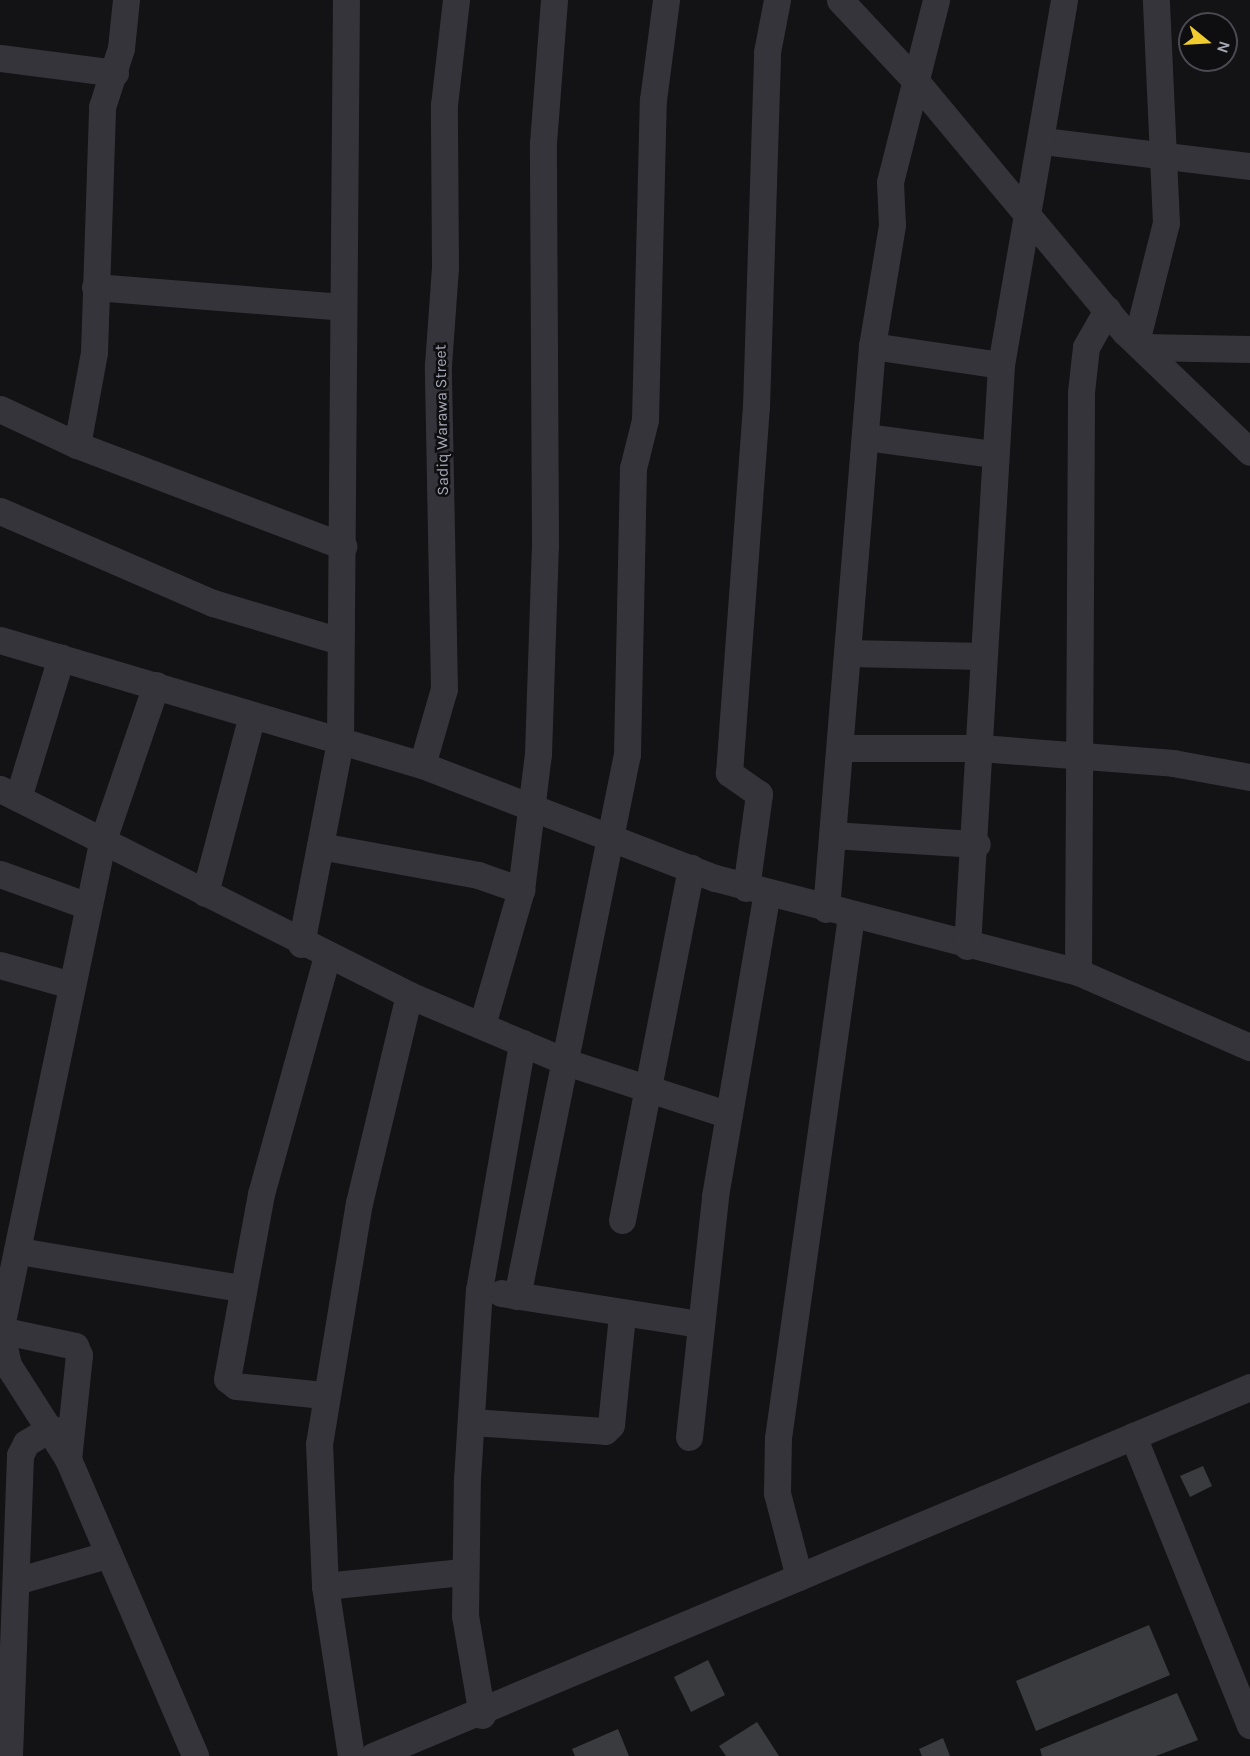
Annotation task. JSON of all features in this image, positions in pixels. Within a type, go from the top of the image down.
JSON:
[{"type":"street","points":[[77,445],[94,352],[102,107],[115,73],[126,0]]},
{"type":"street","points":[[301,944],[340,742],[346,0]]},
{"type":"street","name":"Sadiq Warawa Street","points":[[422,765],[444,689],[438,365],[445,268],[444,105],[456,0]]},
{"type":"street","points":[[482,1025],[521,890],[531,804],[541,675],[542,212],[554,0]]},
{"type":"street","points":[[518,1296],[536,1187],[569,1063],[607,835],[627,754],[633,468],[645,420],[653,100],[666,0]]},
{"type":"street","points":[[688,1437],[698,1324],[729,1115],[756,890],[759,794],[729,773],[756,407],[767,52],[777,0]]},
{"type":"street","points":[[840,0],[914,79],[1107,310],[1138,344],[1250,452]]},
{"type":"street","points":[[799,1577],[777,1493],[778,1438],[839,913],[832,835],[842,748],[872,346],[892,225],[895,146],[936,0]]},
{"type":"street","points":[[966,946],[977,844],[983,656],[1001,364],[1026,213],[1043,141],[1064,0]]},
{"type":"street","points":[[1138,344],[1166,223],[1156,0]]},
{"type":"street","points":[[0,58],[115,73]]},
{"type":"street","points":[[1043,141],[1250,165]]},
{"type":"street","points":[[95,287],[342,307]]},
{"type":"street","points":[[1078,972],[1083,363],[1107,310]]},
{"type":"street","points":[[1138,344],[1250,349]]},
{"type":"street","points":[[872,346],[1001,364]]},
{"type":"street","points":[[0,409],[77,445],[343,546]]},
{"type":"street","points":[[866,437],[994,454]]},
{"type":"street","points":[[0,511],[213,603],[340,641]]},
{"type":"street","points":[[0,640],[422,765],[531,804],[691,868],[756,890],[966,946],[1078,972],[1248,1040]]},
{"type":"street","points":[[848,653],[983,656]]},
{"type":"street","points":[[61,657],[9,793],[301,944],[409,995],[569,1063],[729,1115]]},
{"type":"street","points":[[156,685],[102,843],[71,985],[19,1251],[0,1330],[8,1365],[51,1428],[68,1460],[106,1555],[195,1756]]},
{"type":"street","points":[[205,893],[252,715]]},
{"type":"street","points":[[842,748],[980,748],[1078,758],[1173,763],[1250,777]]},
{"type":"street","points":[[832,835],[977,844]]},
{"type":"street","points":[[320,846],[478,875],[521,890]]},
{"type":"street","points":[[621,1220],[691,868]]},
{"type":"street","points":[[0,874],[88,906]]},
{"type":"street","points":[[323,1395],[229,1383],[241,1288],[291,1071],[327,956]]},
{"type":"street","points":[[1,971],[71,985]]},
{"type":"street","points":[[351,1756],[325,1586],[319,1444],[323,1395],[358,1203],[409,995]]},
{"type":"street","points":[[482,1715],[467,1650],[462,1572],[479,1290],[522,1043]]},
{"type":"street","points":[[19,1251],[241,1288]]},
{"type":"street","points":[[479,1290],[698,1324]]},
{"type":"street","points":[[471,1422],[605,1431],[611,1425],[622,1314]]},
{"type":"street","points":[[0,1330],[75,1346],[80,1355],[68,1460]]},
{"type":"street","points":[[373,1756],[407,1750],[799,1577],[1250,1387]]},
{"type":"street","points":[[9,1756],[21,1455],[26,1443],[51,1428]]},
{"type":"street","points":[[1133,1436],[1250,1725]]},
{"type":"street","points":[[16,1581],[106,1555]]},
{"type":"street","points":[[325,1586],[462,1572]]},
{"type":"building","points":[[1203,1466],[1212,1486],[1190,1497],[1180,1476]]},
{"type":"building","points":[[1149,1625],[1170,1675],[1036,1731],[1016,1681]]},
{"type":"building","points":[[708,1660],[725,1695],[691,1712],[674,1677]]},
{"type":"building","points":[[1177,1693],[1198,1740],[1156,1756],[1042,1756],[1040,1749]]},
{"type":"building","points":[[757,1722],[779,1756],[726,1756],[719,1746]]},
{"type":"building","points":[[618,1729],[629,1756],[575,1756],[572,1749]]},
{"type":"building","points":[[943,1738],[950,1756],[922,1756],[919,1749]]}]
